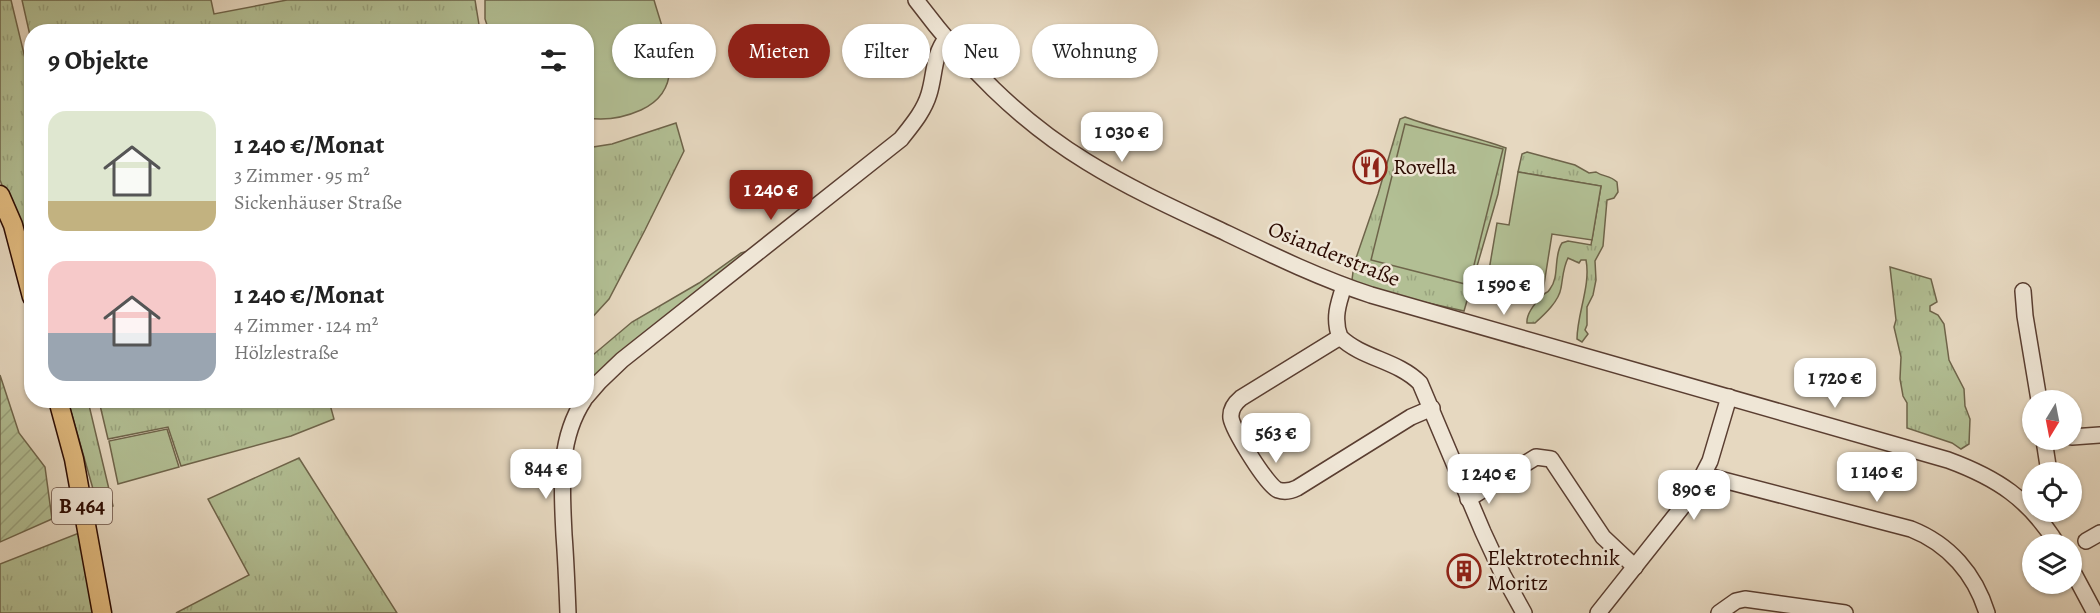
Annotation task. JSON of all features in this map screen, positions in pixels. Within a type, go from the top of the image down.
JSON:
[{"type":"main road","points":[[0,195],[13,225],[24,267]]},
{"type":"main road","name":"B 464","points":[[60,408],[74,459],[102,613]]},
{"type":"street","name":"Osianderstraße","points":[[916,0],[942,34]]},
{"type":"street","points":[[594,387],[622,360],[900,139],[924,106],[929,94],[942,34]]},
{"type":"street","name":"Osianderstraße","points":[[981,78],[1043,132],[1085,161],[1191,216],[1344,286],[1406,306],[1948,460],[2000,483],[2022,502]]},
{"type":"street","points":[[1344,286],[1336,322],[1340,337],[1352,346],[1392,363],[1420,383],[1468,499],[1503,575],[1524,613]]},
{"type":"street","points":[[2023,291],[2037,390]]},
{"type":"street","points":[[1340,337],[1241,398],[1231,411],[1233,425],[1273,487],[1286,491],[1297,488],[1411,417],[1432,408]]},
{"type":"street","points":[[1598,613],[1682,510],[1704,475],[1729,397]]},
{"type":"street","points":[[568,613],[562,488],[564,456],[571,424],[580,408]]},
{"type":"street","points":[[2082,436],[2100,435]]},
{"type":"street","points":[[1468,499],[1536,457],[1551,459],[1603,537],[1635,567]]},
{"type":"street","points":[[1704,475],[1911,529],[1925,535],[1942,545],[1961,563],[1980,593],[1987,613]]},
{"type":"street","points":[[2086,541],[2100,533]]},
{"type":"street","points":[[2082,589],[2095,613]]},
{"type":"street","points":[[1719,613],[1736,601],[1745,599],[1785,608],[1845,613]]},
{"type":"green space","points":[[0,0],[11,0],[24,54],[24,248],[0,180]]},
{"type":"green space","points":[[22,0],[211,0],[214,14],[287,0],[475,0],[479,24],[27,24]]},
{"type":"green space","points":[[485,0],[654,0],[661,24],[612,24],[612,78],[668,78],[665,89],[656,101],[634,113],[608,119],[594,119],[594,24],[487,24]]},
{"type":"green space","points":[[1405,117],[1506,148],[1498,194],[1464,311],[1410,299],[1357,284],[1352,280],[1354,264],[1400,119]]},
{"type":"green space","points":[[676,123],[684,151],[609,299],[594,315],[594,147],[612,144]]},
{"type":"green space","points":[[1405,124],[1503,149],[1469,285],[1371,260]]},
{"type":"green space","points":[[1527,152],[1575,165],[1589,173],[1596,172],[1617,182],[1618,192],[1614,198],[1607,200],[1603,246],[1595,261],[1596,280],[1593,295],[1587,307],[1585,330],[1588,334],[1582,342],[1577,339],[1587,279],[1586,260],[1581,260],[1579,263],[1568,258],[1560,293],[1555,302],[1535,323],[1527,323],[1527,319],[1535,304],[1553,284],[1559,248],[1562,243],[1568,241],[1591,245],[1601,186],[1518,172],[1522,154]]},
{"type":"green space","points":[[1518,172],[1601,186],[1592,240],[1552,234],[1543,291],[1487,282],[1497,223],[1509,225]]},
{"type":"green space","points":[[765,246],[594,390],[594,354],[632,322],[699,283],[741,253]]},
{"type":"green space","points":[[1890,267],[1931,279],[1937,302],[1930,306],[1930,311],[1938,315],[1944,324],[1949,360],[1964,389],[1965,406],[1970,419],[1969,444],[1961,449],[1952,443],[1907,428],[1907,403],[1903,396],[1900,379],[1901,357],[1894,327],[1896,320]]},
{"type":"green space","points":[[0,375],[19,433],[45,467],[52,519],[0,542]]},
{"type":"green space","points":[[70,408],[90,408],[113,506],[99,510]]},
{"type":"green space","points":[[101,408],[331,408],[334,419],[291,436],[181,466],[168,427],[108,439]]},
{"type":"green space","points":[[167,429],[179,467],[118,484],[109,441]]},
{"type":"green space","points":[[299,458],[397,613],[176,613],[249,575],[208,499]]},
{"type":"green space","points":[[79,533],[93,613],[0,613],[0,564]]},
{"type":"place","name":"Rovella","points":[[1370,167]]},
{"type":"place","name":"Elektrotechnik Moritz","points":[[1464,571]]}]
